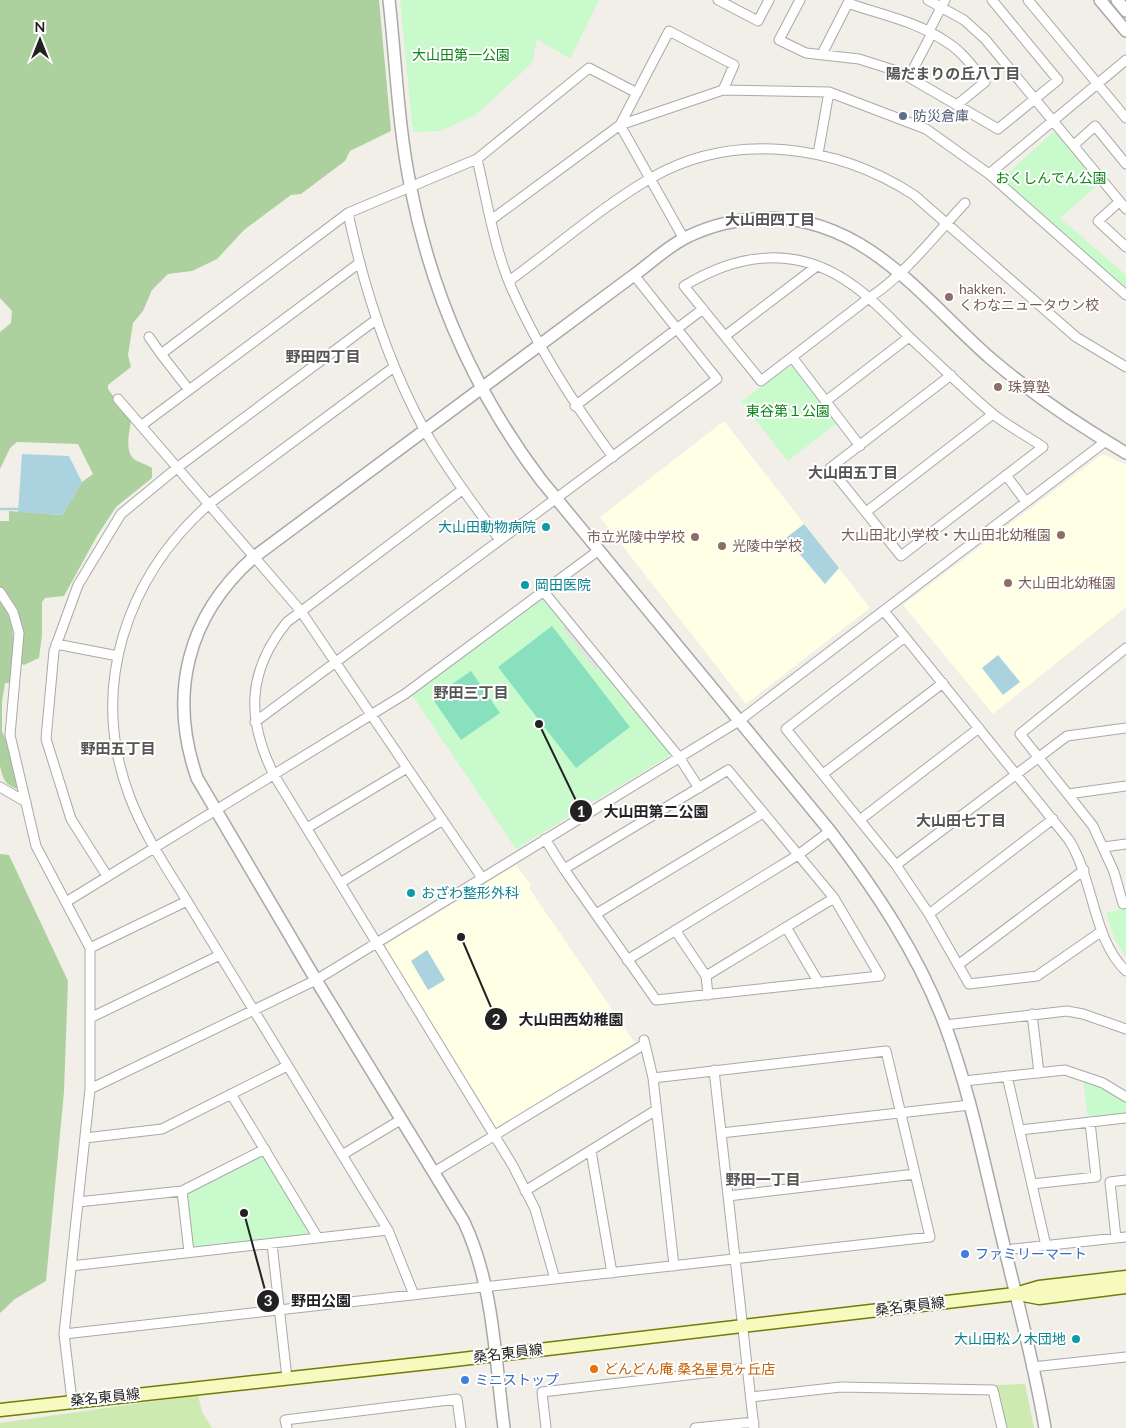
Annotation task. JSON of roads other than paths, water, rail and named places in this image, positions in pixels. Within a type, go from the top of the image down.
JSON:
[{"type":"main road","name":"桑名東員線","points":[[0,1410],[1015,1294],[1039,1286],[1126,1277]]},
{"type":"main road","name":"桑名東員線","points":[[1015,1294],[1039,1298],[1126,1287]]},
{"type":"street","points":[[390,0],[410,187],[434,280],[464,354],[481,389],[512,440],[599,550],[830,831],[866,878],[902,935],[926,980],[945,1025],[964,1081],[1045,1428]]},
{"type":"street","points":[[718,0],[758,21],[769,0]]},
{"type":"street","points":[[800,0],[779,40],[806,53],[871,62],[909,76],[998,129],[1058,80],[992,0]]},
{"type":"street","points":[[928,0],[943,3],[981,35],[1126,209]]},
{"type":"street","points":[[1028,0],[1126,118]]},
{"type":"street","points":[[1100,0],[1126,31]]},
{"type":"street","points":[[1117,0],[1126,11]]},
{"type":"street","points":[[822,54],[848,3],[930,32],[957,50],[985,82],[958,104]]},
{"type":"street","points":[[909,76],[943,3]]},
{"type":"street","points":[[620,125],[669,31],[734,65],[723,90]]},
{"type":"street","points":[[989,174],[1126,60]]},
{"type":"street","points":[[161,354],[348,213],[477,158],[588,68],[637,93]]},
{"type":"street","points":[[491,220],[620,125],[723,90],[830,92],[926,129],[989,174],[1126,295]]},
{"type":"street","points":[[818,154],[830,92]]},
{"type":"street","points":[[620,125],[684,239]]},
{"type":"street","points":[[1074,145],[1095,126],[1126,164]]},
{"type":"street","points":[[509,281],[651,178],[694,160],[727,152],[774,149],[818,154],[855,164],[891,181],[914,195],[1076,337],[1126,367]]},
{"type":"street","points":[[477,158],[491,220],[509,281],[539,346],[575,406],[613,457]]},
{"type":"street","points":[[1119,202],[1098,221],[1126,247]]},
{"type":"street","points":[[951,375],[830,468],[902,556],[1043,447],[994,414],[869,298],[846,280],[817,266],[789,259],[763,257],[741,260],[720,267],[684,286],[761,381],[869,298],[900,272],[965,203]]},
{"type":"street","points":[[348,213],[358,264],[394,367],[426,431],[462,490],[500,540]]},
{"type":"street","points":[[504,1428],[486,1287],[472,1240],[434,1172],[316,980],[215,812],[197,778],[189,755],[184,714],[185,676],[194,641],[208,611],[231,579],[254,557],[684,239],[722,223],[762,218],[802,220],[836,231],[862,244],[900,272],[988,357],[1021,384],[1126,453]]},
{"type":"street","points":[[142,425],[358,264]]},
{"type":"street","points":[[725,336],[817,266]]},
{"type":"street","points":[[255,722],[717,379],[634,276]]},
{"type":"street","points":[[575,406],[703,309]]},
{"type":"street","points":[[106,876],[71,819],[46,739],[56,644],[78,584],[121,514],[178,467],[377,319]]},
{"type":"street","points":[[149,337],[189,390]]},
{"type":"street","points":[[826,401],[909,337]]},
{"type":"street","points":[[792,357],[860,446]]},
{"type":"street","points":[[394,367],[209,504],[181,530],[152,569],[129,616],[118,656],[114,700],[117,748],[129,794],[141,822],[187,901],[388,1230],[414,1295]]},
{"type":"street","points":[[118,399],[300,610],[482,878]]},
{"type":"street","points":[[866,512],[994,414]]},
{"type":"street","points":[[90,1089],[316,980],[739,721],[1106,441]]},
{"type":"street","points":[[1006,475],[1026,502]]},
{"type":"street","points":[[462,490],[300,610],[281,630],[264,657],[254,694],[255,722],[259,741],[274,775],[494,1135],[535,1209],[555,1279]]},
{"type":"street","points":[[66,902],[405,694],[599,550]]},
{"type":"street","points":[[0,592],[13,612],[19,633],[10,735],[36,846],[90,948],[90,1089],[64,1334],[72,1401]]},
{"type":"street","points":[[544,592],[679,757],[699,788]]},
{"type":"street","points":[[884,611],[1017,773],[1074,848],[1084,870],[1102,931],[1110,951],[1126,971]]},
{"type":"street","points":[[906,637],[786,729],[861,819],[896,865],[928,914],[969,984],[1037,976],[1102,931]]},
{"type":"street","points":[[56,644],[118,656]]},
{"type":"street","points":[[1126,648],[1020,734],[1093,826],[1104,847],[1123,904],[1126,903]]},
{"type":"street","points":[[823,774],[943,683]]},
{"type":"street","points":[[861,819],[979,728]]},
{"type":"street","points":[[896,865],[1067,736],[1126,728]]},
{"type":"street","points":[[307,828],[407,768]]},
{"type":"street","points":[[545,839],[564,869],[656,1000],[880,976],[834,898],[728,770],[564,869]]},
{"type":"street","points":[[1068,794],[1126,786]]},
{"type":"street","points":[[0,787],[26,802]]},
{"type":"street","points":[[596,914],[763,813]]},
{"type":"street","points":[[928,914],[1053,819]]},
{"type":"street","points":[[340,883],[443,820]]},
{"type":"street","points":[[628,960],[798,855],[830,831]]},
{"type":"street","points":[[1104,847],[1126,844]]},
{"type":"street","points":[[958,965],[1084,870]]},
{"type":"street","points":[[706,976],[834,898]]},
{"type":"street","points":[[90,948],[187,901]]},
{"type":"street","points":[[786,927],[819,983]]},
{"type":"street","points":[[675,930],[706,976],[708,995]]},
{"type":"street","points":[[90,1018],[220,955]]},
{"type":"street","points":[[945,1025],[1059,1011],[1075,1012],[1126,1029]]},
{"type":"street","points":[[1032,1014],[1039,1073]]},
{"type":"street","points":[[434,1172],[644,1042],[653,1078],[674,1266]]},
{"type":"street","points":[[64,1334],[930,1237],[886,1051],[653,1078]]},
{"type":"street","points":[[85,1138],[162,1128],[287,1066]]},
{"type":"street","points":[[695,1428],[754,1425],[714,1070]]},
{"type":"street","points":[[964,1081],[1058,1070],[1073,1072],[1103,1083],[1126,1097]]},
{"type":"street","points":[[1007,1076],[1046,1246]]},
{"type":"street","points":[[231,1094],[318,1238]]},
{"type":"street","points":[[721,1133],[970,1105]]},
{"type":"street","points":[[525,1191],[656,1110]]},
{"type":"street","points":[[1020,1130],[1126,1118]]},
{"type":"street","points":[[342,1156],[402,1119]]},
{"type":"street","points":[[1032,1184],[1096,1177],[1090,1122]]},
{"type":"street","points":[[78,1202],[182,1190],[265,1149]]},
{"type":"street","points":[[591,1151],[612,1273]]},
{"type":"street","points":[[728,1196],[915,1174]]},
{"type":"street","points":[[1116,1238],[1110,1182],[1126,1180]]},
{"type":"street","points":[[182,1190],[189,1252]]},
{"type":"street","points":[[71,1266],[388,1230]]},
{"type":"street","points":[[1014,1249],[1126,1237]]},
{"type":"street","points":[[272,1244],[287,1378]]},
{"type":"street","points":[[1032,1368],[1126,1357]]},
{"type":"street","points":[[546,1428],[542,1392],[747,1368]]},
{"type":"street","points":[[751,1397],[841,1387],[994,1390],[1002,1428]]},
{"type":"street","points":[[287,1428],[286,1420],[458,1399],[461,1428]]},
{"type":"water","points":[[22,454],[69,456],[82,482],[62,515],[18,512]]},
{"type":"water","points":[[804,524],[839,568],[825,584],[786,538]]},
{"type":"water","points":[[998,655],[1020,682],[1003,695],[982,668]]},
{"type":"water","points":[[427,950],[445,980],[428,990],[411,961]]},
{"type":"waterway","points":[[0,509],[18,509]]},
{"type":"place","name":"防災倉庫","points":[[903,116]]},
{"type":"place","name":"hakken. くわなニュータウン校","points":[[949,297]]},
{"type":"place","name":"珠算塾","points":[[998,387]]},
{"type":"place","name":"大山田動物病院","points":[[546,527]]},
{"type":"place","name":"大山田北小学校・大山田北幼稚園","points":[[1061,535]]},
{"type":"place","name":"市立光陵中学校","points":[[695,537]]},
{"type":"place","name":"光陵中学校","points":[[722,546]]},
{"type":"place","name":"大山田北幼稚園","points":[[1008,583]]},
{"type":"place","name":"岡田医院","points":[[525,585]]},
{"type":"place","name":"大山田第二公園","points":[[539,724]]},
{"type":"place","name":"おざわ整形外科","points":[[411,893]]},
{"type":"place","name":"大山田西幼稚園","points":[[461,937]]},
{"type":"place","name":"野田公園","points":[[244,1213]]},
{"type":"place","name":"ファミリーマート","points":[[965,1254]]},
{"type":"place","name":"大山田松ノ木団地","points":[[1076,1339]]},
{"type":"place","name":"どんどん庵 桑名星見ヶ丘店","points":[[594,1369]]},
{"type":"place","name":"ミニストップ","points":[[465,1380]]},
{"type":"district","name":"陽だまりの丘八丁目","points":[[953,74]]},
{"type":"district","name":"大山田四丁目","points":[[770,220]]},
{"type":"district","name":"野田四丁目","points":[[323,357]]},
{"type":"district","name":"大山田五丁目","points":[[853,473]]},
{"type":"district","name":"野田三丁目","points":[[471,693]]},
{"type":"district","name":"野田五丁目","points":[[118,749]]},
{"type":"district","name":"大山田七丁目","points":[[961,821]]},
{"type":"district","name":"野田一丁目","points":[[763,1180]]},
{"type":"park label","name":"大山田第一公園","points":[[461,55]]},
{"type":"park label","name":"おくしんでん公園","points":[[1051,178]]},
{"type":"park label","name":"東谷第１公園","points":[[788,411]]}]
